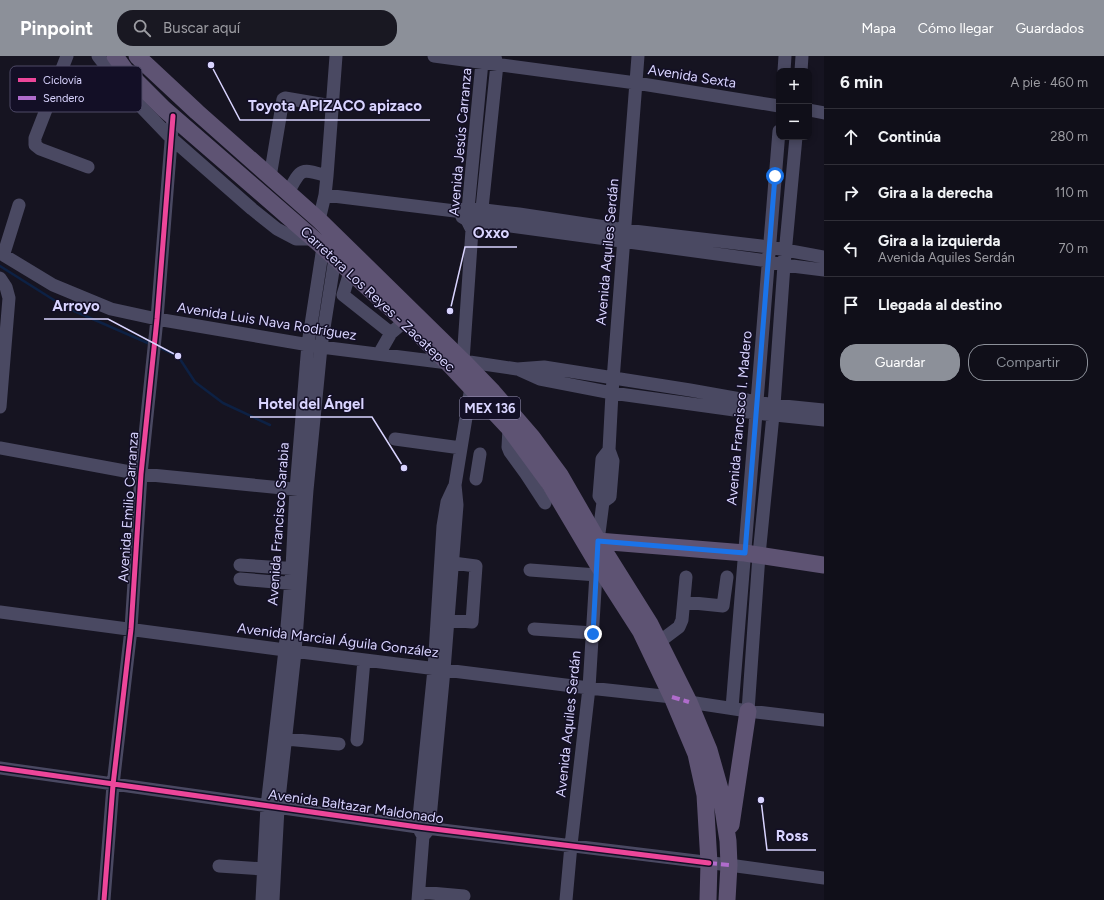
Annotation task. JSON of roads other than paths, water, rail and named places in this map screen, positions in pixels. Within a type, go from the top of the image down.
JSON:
[{"type":"main road","name":"Carretera Los Reyes - Zacatepec","points":[[115,56],[122,66]]},
{"type":"main road","name":"Carretera Los Reyes - Zacatepec","points":[[137,56],[197,112],[319,220],[455,362],[471,387],[508,428],[550,484],[597,570],[641,632],[672,697],[696,754],[705,795],[709,862]]},
{"type":"main road","name":"Carretera Los Reyes - Zacatepec","points":[[142,86],[173,116],[336,258],[405,321],[493,392],[532,437],[560,475],[598,541],[650,624],[689,702],[709,750],[720,790],[730,865]]},
{"type":"main road","points":[[598,541],[752,554],[824,565]]},
{"type":"main road","points":[[728,841],[740,709]]},
{"type":"main road","name":"MEX 136","points":[[708,900],[709,862]]},
{"type":"main road","name":"MEX 136","points":[[727,900],[730,865]]},
{"type":"street","points":[[62,66],[66,56]]},
{"type":"street","points":[[98,56],[106,66]]},
{"type":"street","points":[[319,220],[325,195],[327,176],[336,56]]},
{"type":"street","name":"Avenida Sexta","points":[[434,56],[496,60],[776,106]]},
{"type":"street","name":"Avenida Aquiles Serdán","points":[[566,900],[589,688],[598,541],[603,502],[599,496],[602,459],[609,450],[613,379],[638,56]]},
{"type":"street","points":[[784,68],[785,56]]},
{"type":"street","points":[[801,68],[802,56]]},
{"type":"street","name":"Avenida Jesús Carranza","points":[[474,218],[484,59]]},
{"type":"street","name":"Avenida Jesús Carranza","points":[[455,362],[496,60]]},
{"type":"street","points":[[270,177],[282,99],[285,98],[332,106]]},
{"type":"street","points":[[142,108],[171,138],[277,229],[296,238],[318,243]]},
{"type":"street","points":[[812,111],[824,113]]},
{"type":"street","points":[[45,112],[35,138],[35,145],[40,149],[88,167]]},
{"type":"street","name":"Avenida Emilio Carranza","points":[[104,900],[113,784],[131,629],[141,474],[157,319],[173,116]]},
{"type":"street","name":"Avenida Francisco I. Madero","points":[[740,709],[754,625],[751,472],[778,140]]},
{"type":"street","name":"Avenida Francisco I. Madero","points":[[740,709],[739,624],[767,472],[796,140]]},
{"type":"street","points":[[288,193],[296,177],[301,172],[308,170],[327,176]]},
{"type":"street","points":[[775,176],[792,177]]},
{"type":"street","points":[[325,195],[455,210],[474,218],[518,220],[624,236],[668,248],[824,270]]},
{"type":"street","name":"Avenida Luis Nava Rodríguez","points":[[19,205],[4,256],[53,285],[111,309],[157,319],[314,346],[517,369],[544,367],[690,390],[756,407],[824,420]]},
{"type":"street","points":[[624,236],[670,234],[769,247],[824,257]]},
{"type":"street","points":[[668,248],[670,234]]},
{"type":"street","points":[[701,253],[702,239]]},
{"type":"street","name":"Avenida Francisco Sarabia","points":[[262,900],[263,868],[286,739],[290,651],[301,489],[319,274],[318,243]]},
{"type":"street","name":"Avenida Francisco Sarabia","points":[[314,346],[332,284],[336,258]]},
{"type":"street","points":[[343,295],[350,272]]},
{"type":"street","points":[[319,274],[391,333]]},
{"type":"street","points":[[0,278],[6,287],[9,298],[0,407]]},
{"type":"street","points":[[379,354],[391,333],[405,321]]},
{"type":"street","points":[[762,335],[779,338]]},
{"type":"street","name":"Avenida Luis Nava Rodríguez","points":[[517,369],[540,379],[612,393],[688,404],[756,407]]},
{"type":"street","points":[[439,669],[448,620],[453,563],[457,505],[455,485],[471,387]]},
{"type":"street","points":[[688,404],[690,390]]},
{"type":"street","name":"Avenida Luis Nava Rodríguez","points":[[773,410],[824,410]]},
{"type":"street","points":[[508,428],[508,447],[510,452],[545,503]]},
{"type":"street","points":[[395,439],[461,448]]},
{"type":"street","points":[[0,448],[141,474],[301,489]]},
{"type":"street","points":[[458,466],[477,473],[480,454]]},
{"type":"street","points":[[751,472],[767,472]]},
{"type":"street","points":[[455,485],[447,502],[443,526],[439,669],[423,831],[419,896],[464,896]]},
{"type":"street","points":[[295,583],[240,581],[240,560],[296,569]]},
{"type":"street","points":[[448,620],[472,622],[476,566],[453,563]]},
{"type":"street","points":[[530,570],[597,570]]},
{"type":"street","points":[[659,642],[678,627],[682,620],[686,577]]},
{"type":"street","points":[[684,602],[723,606],[727,577]]},
{"type":"street","name":"Avenida Marcial Águila González","points":[[0,612],[290,651],[672,697],[689,702]]},
{"type":"street","points":[[739,624],[754,625]]},
{"type":"street","points":[[534,629],[593,634]]},
{"type":"street","name":"Avenida Francisco Sarabia","points":[[273,900],[273,807],[290,651]]},
{"type":"street","points":[[358,740],[364,660]]},
{"type":"street","points":[[689,702],[824,720]]},
{"type":"street","points":[[286,739],[339,744]]},
{"type":"street","name":"Avenida Baltazar Maldonado","points":[[0,768],[273,807],[423,831],[571,845],[730,865]]},
{"type":"street","points":[[730,865],[824,878]]},
{"type":"street","points":[[219,866],[263,868]]},
{"type":"waterway","points":[[0,266],[65,307],[150,344]]},
{"type":"waterway","points":[[158,347],[178,356],[195,382],[223,403],[270,425]]},
{"type":"place","name":"Toyota APIZACO apizaco","points":[[211,65]]},
{"type":"place","name":"Oxxo","points":[[450,311]]},
{"type":"place","name":"Arroyo","points":[[178,356]]},
{"type":"place","name":"Hotel del Ángel","points":[[404,468]]},
{"type":"place","name":"Ross","points":[[761,800]]}]
